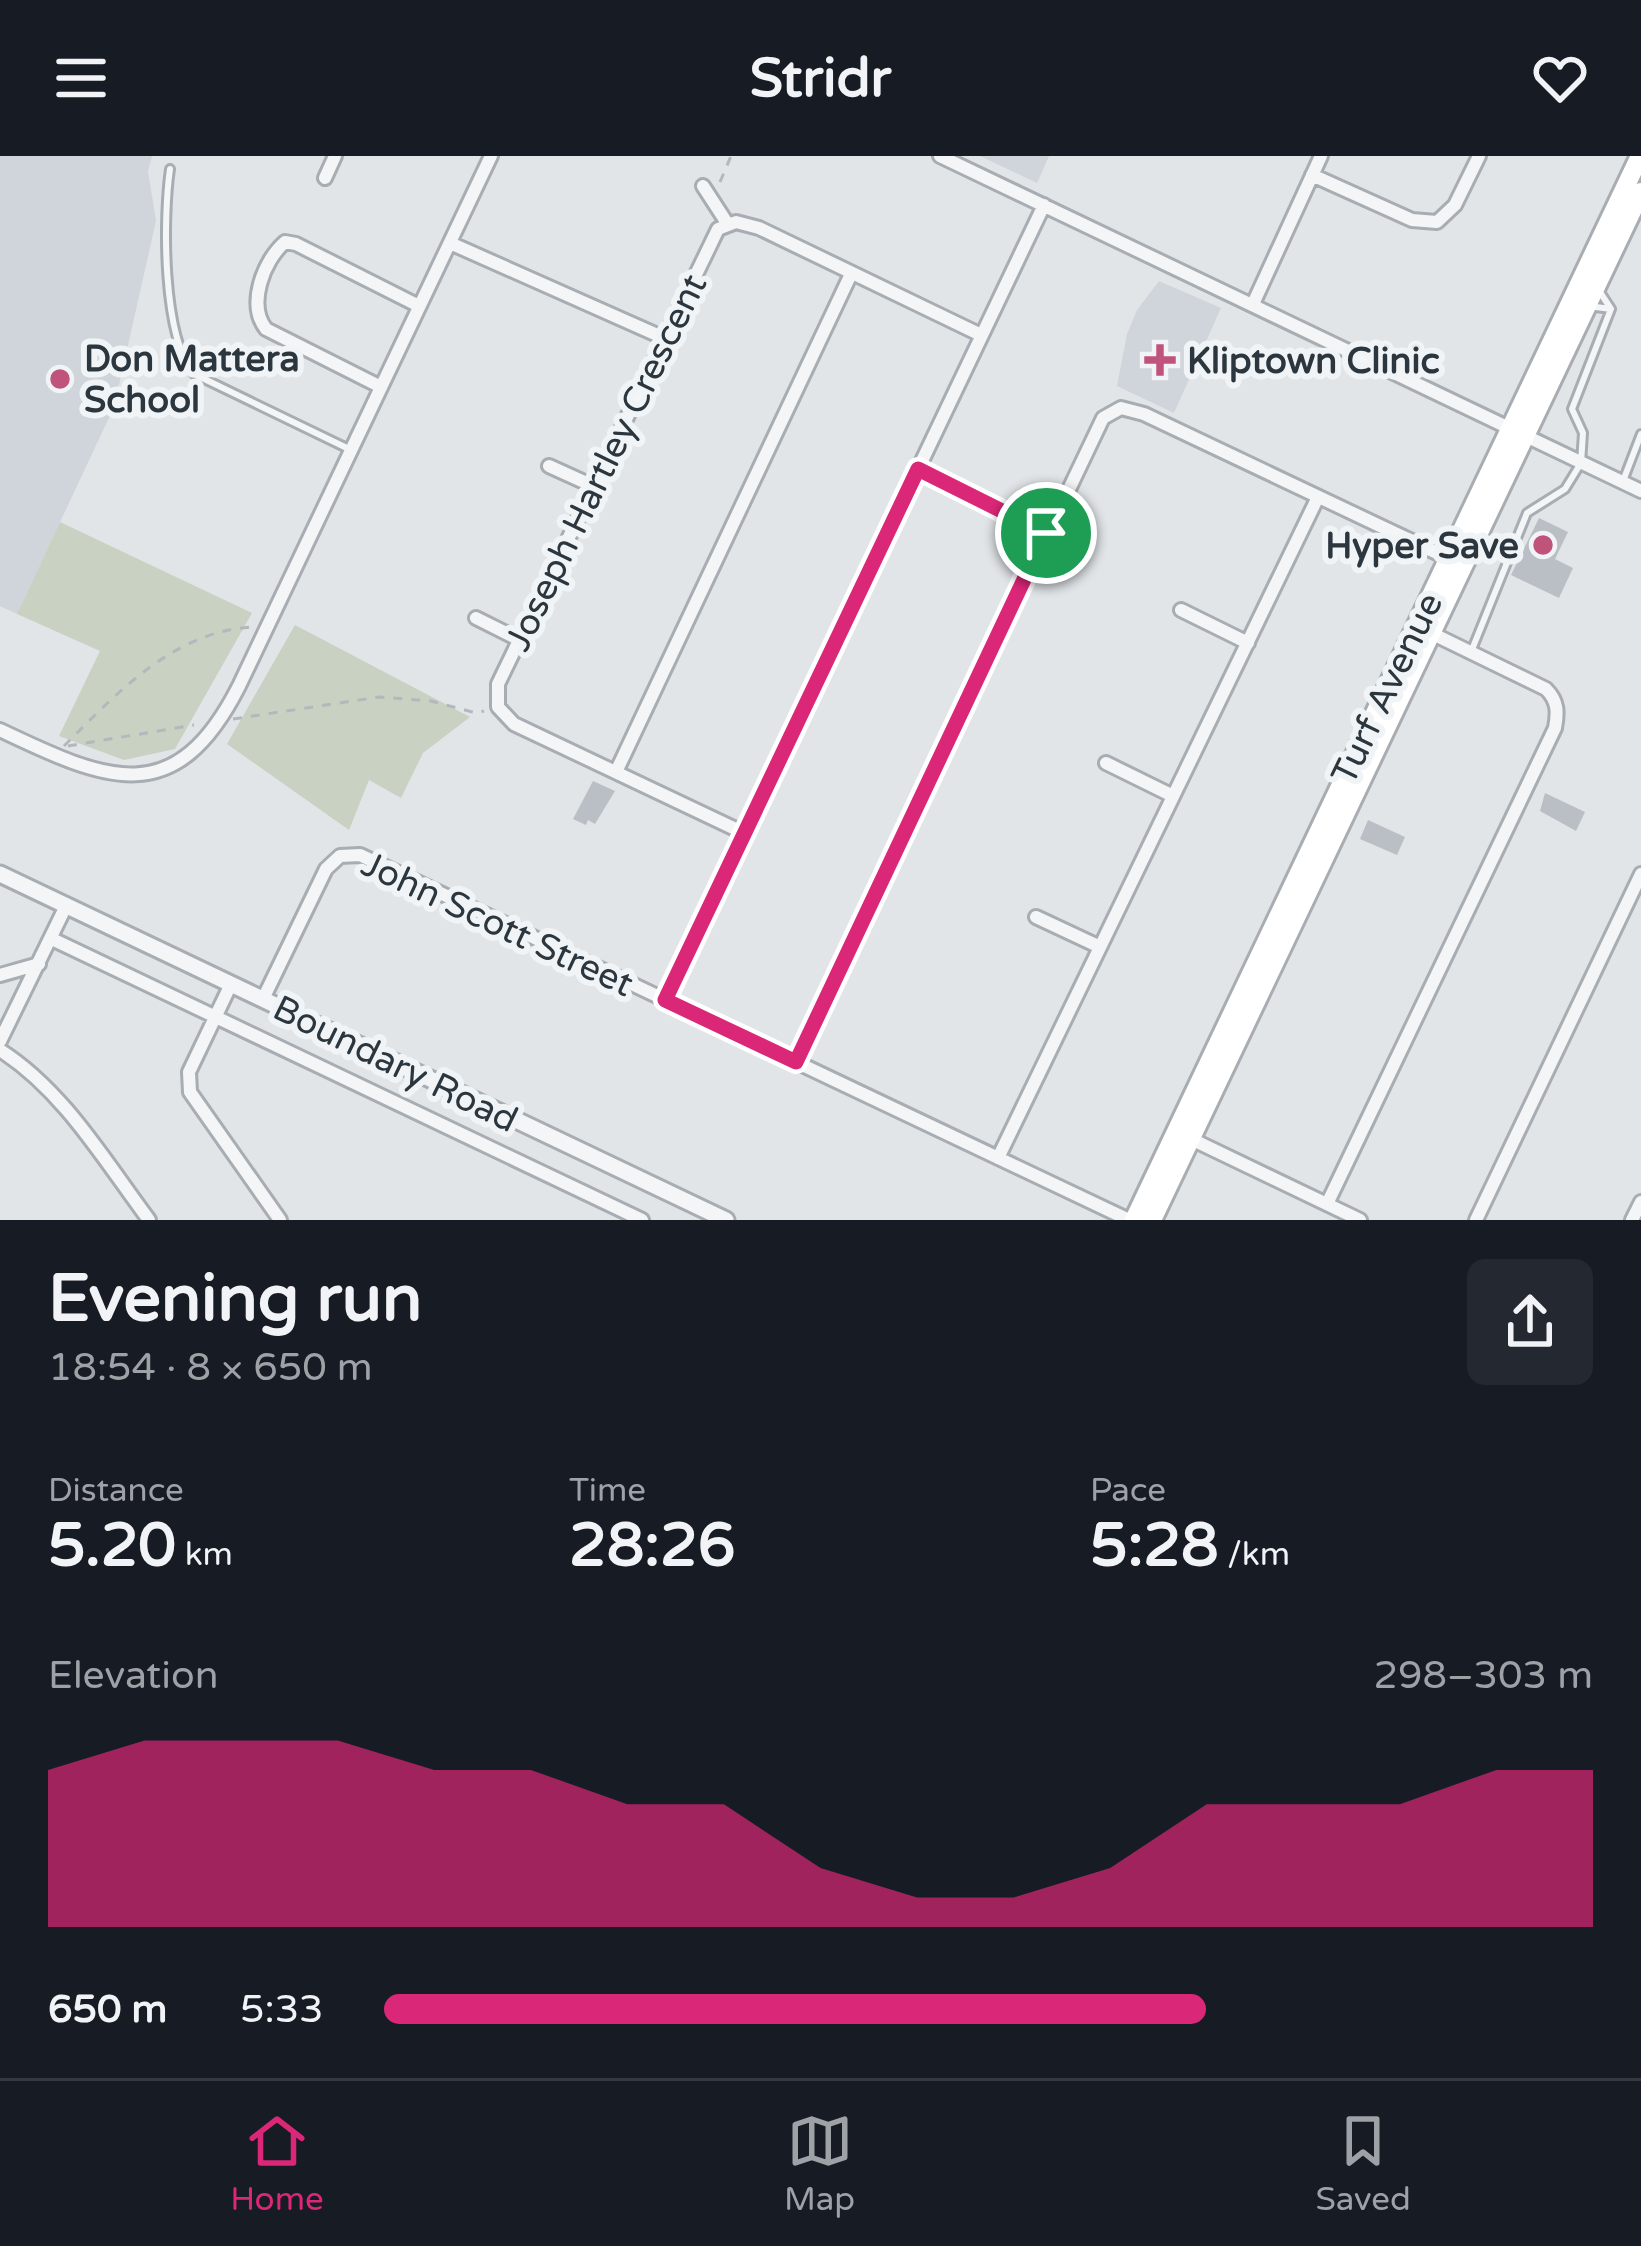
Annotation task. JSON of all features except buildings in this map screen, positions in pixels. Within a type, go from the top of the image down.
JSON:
[{"type":"main road","name":"Turf Avenue","points":[[1518,432],[1587,306],[1628,215],[1640,156]]},
{"type":"main road","name":"Turf Avenue","points":[[1152,1220],[1183,1136],[1424,629],[1518,432],[1641,193]]},
{"type":"main road","name":"Turf Avenue","points":[[1131,1220],[1183,1136]]},
{"type":"street","points":[[325,178],[335,156]]},
{"type":"street","points":[[0,730],[98,771],[143,773],[177,763],[198,749],[220,722],[491,156]]},
{"type":"street","points":[[940,156],[1641,491]]},
{"type":"street","points":[[1253,304],[1322,156]]},
{"type":"street","points":[[1312,176],[1412,220],[1436,222],[1455,205],[1479,156]]},
{"type":"street","points":[[703,186],[727,223],[759,228],[981,335]]},
{"type":"street","points":[[665,1000],[1044,205]]},
{"type":"street","name":"Joseph Hartley Crescent","points":[[498,707],[498,684],[711,239],[727,223]]},
{"type":"street","points":[[450,243],[664,338]]},
{"type":"street","points":[[381,387],[266,329],[255,306],[273,256],[279,245],[296,244],[419,306]]},
{"type":"street","points":[[616,772],[851,274]]},
{"type":"street","points":[[796,1062],[1103,418],[1121,409],[1144,414],[1456,562]]},
{"type":"street","points":[[549,466],[593,486]]},
{"type":"street","points":[[918,469],[1046,533]]},
{"type":"street","points":[[998,1158],[1318,497]]},
{"type":"street","points":[[1181,610],[1248,643]]},
{"type":"street","points":[[476,619],[520,640]]},
{"type":"street","points":[[1328,1204],[1555,728],[1556,704],[1546,688],[1424,629]]},
{"type":"street","points":[[498,707],[514,724],[746,834]]},
{"type":"street","points":[[1106,763],[1173,796]]},
{"type":"street","name":"John Scott Street","points":[[263,999],[326,868],[348,854],[376,862],[1131,1220]]},
{"type":"street","name":"Boundary Road","points":[[0,874],[726,1220]]},
{"type":"street","points":[[1476,1220],[1641,874]]},
{"type":"street","points":[[66,906],[0,1045],[60,1102],[148,1220]]},
{"type":"street","points":[[1036,917],[1100,947]]},
{"type":"street","points":[[52,939],[642,1220]]},
{"type":"street","points":[[0,975],[39,964]]},
{"type":"street","points":[[231,984],[189,1072],[190,1091],[280,1220]]},
{"type":"street","points":[[1183,1136],[1360,1220]]},
{"type":"street","points":[[1632,1220],[1641,1202]]},
{"type":"lane","points":[[170,169],[165,249],[180,355],[194,374],[351,450]]},
{"type":"lane","points":[[1596,286],[1611,309]]},
{"type":"lane","points":[[1587,306],[1611,309]]},
{"type":"lane","points":[[1471,652],[1527,513],[1565,489],[1581,463],[1583,433],[1572,410],[1611,309]]},
{"type":"lane","points":[[1623,483],[1641,434]]},
{"type":"path","points":[[712,200],[731,156]]},
{"type":"path","points":[[267,626],[228,628],[178,647],[131,683],[63,747],[379,697],[431,701],[476,713],[498,707]]},
{"type":"shaded area","name":"Don Mattera School","points":[[0,156],[152,156],[148,171],[156,221],[114,407],[17,614],[0,606]]},
{"type":"shaded area","points":[[980,156],[1049,156],[1037,183]]},
{"type":"shaded area","name":"Kliptown Clinic","points":[[1159,281],[1221,308],[1174,413],[1117,386],[1127,334],[1137,310]]},
{"type":"shaded area","points":[[60,522],[252,613],[175,749],[124,760],[59,736],[100,651],[17,614]]},
{"type":"shaded area","points":[[295,625],[470,717],[423,753],[401,798],[369,780],[349,830],[227,744]]},
{"type":"place","name":"Kliptown Clinic","points":[[1160,360]]},
{"type":"place","name":"Don Mattera School","points":[[60,379]]},
{"type":"place","name":"Hyper Save","points":[[1543,545]]},
{"type":"route","points":[[918,469],[1046,533],[796,1062],[665,1000],[918,469]]}]
